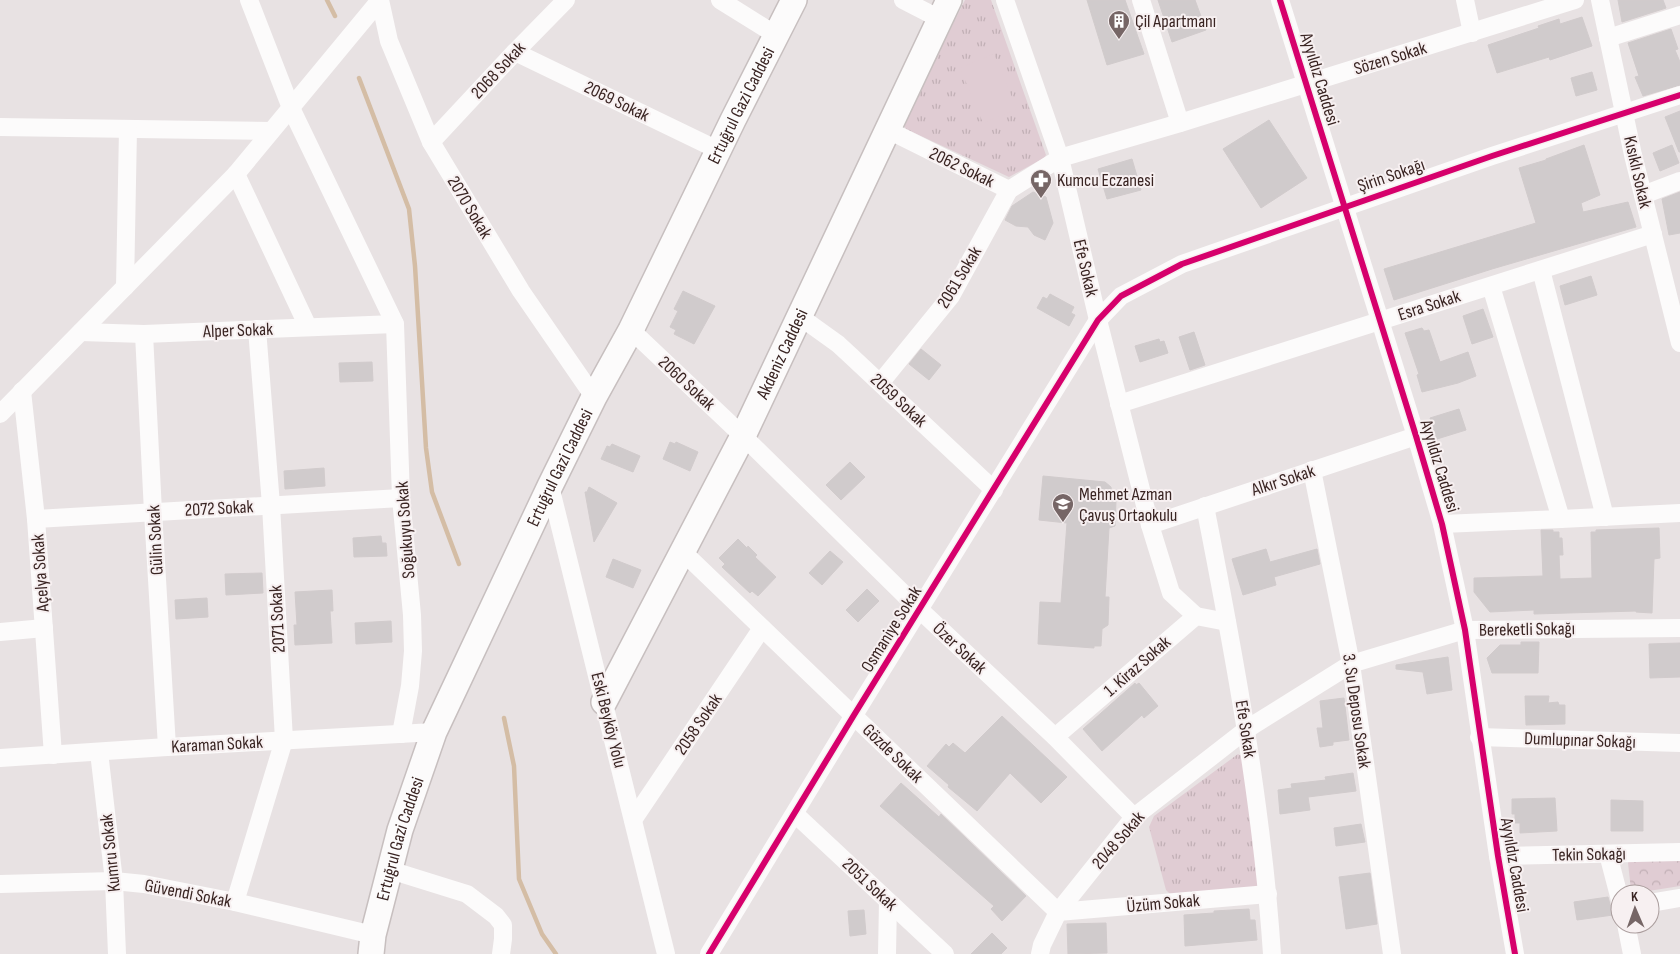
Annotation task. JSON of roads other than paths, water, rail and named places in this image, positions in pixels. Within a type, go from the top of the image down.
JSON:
[{"type":"main road","name":"Ertuğrul Gazi Caddesi","points":[[372,944],[400,830],[434,732],[550,486],[594,397],[631,330],[718,150],[794,0]]},
{"type":"main road","name":"Akdeniz Caddesi","points":[[604,702],[743,436],[945,10]]},
{"type":"street","points":[[249,0],[291,108],[395,324]]},
{"type":"street","points":[[0,414],[236,174],[380,0]]},
{"type":"street","name":"2070 Sokak","points":[[380,0],[389,41],[431,142],[521,291],[594,397]]},
{"type":"street","name":"2068 Sokak","points":[[431,142],[566,0]]},
{"type":"street","points":[[720,0],[776,35]]},
{"type":"street","points":[[904,0],[945,10]]},
{"type":"street","name":"Efe Sokak","points":[[1005,0],[1060,158],[1119,404],[1150,525],[1171,593],[1196,616]]},
{"type":"street","points":[[1141,0],[1180,123]]},
{"type":"street","name":"Ayyıldız Caddesi","points":[[1280,0],[1442,524],[1465,630],[1479,737],[1515,954]]},
{"type":"street","points":[[1466,0],[1472,32]]},
{"type":"street","name":"Sözen Sokak","points":[[1060,158],[1180,123],[1575,0]]},
{"type":"street","name":"Kısıklı Sokak","points":[[1600,0],[1643,195],[1680,343]]},
{"type":"street","points":[[1608,38],[1680,15]]},
{"type":"street","name":"2069 Sokak","points":[[515,52],[718,150]]},
{"type":"street","name":"Şirin Sokağı","points":[[1098,320],[1121,296],[1182,264],[1492,156],[1680,95]]},
{"type":"street","points":[[0,127],[271,131]]},
{"type":"street","points":[[125,287],[128,129]]},
{"type":"street","name":"2062 Sokak","points":[[888,130],[1009,190],[1060,158]]},
{"type":"street","points":[[236,174],[308,327]]},
{"type":"street","points":[[1643,195],[1680,181]]},
{"type":"street","name":"2061 Sokak","points":[[880,382],[951,296],[1009,190]]},
{"type":"street","name":"Esra Sokak","points":[[1119,404],[1653,234]]},
{"type":"street","points":[[1541,270],[1605,517]]},
{"type":"street","points":[[1491,286],[1562,519]]},
{"type":"street","name":"2059 Sokak","points":[[799,316],[838,344],[994,490]]},
{"type":"street","name":"Osmaniye Sokak","points":[[709,954],[1098,320]]},
{"type":"street","name":"Alper Sokak","points":[[80,332],[144,334],[395,324]]},
{"type":"street","name":"Soğukuyu Sokak","points":[[395,324],[402,498],[412,615],[410,686],[402,734]]},
{"type":"street","name":"2071 Sokak","points":[[235,902],[284,740],[271,505],[257,329]]},
{"type":"street","name":"2060 Sokak","points":[[631,330],[743,436]]},
{"type":"street","name":"Gülin Sokak","points":[[144,334],[167,747]]},
{"type":"street","name":"Açelya Sokak","points":[[22,392],[36,519],[53,755]]},
{"type":"street","name":"Özer Sokak","points":[[743,436],[1134,817]]},
{"type":"street","name":"Alkır Sokak","points":[[1150,525],[1416,436]]},
{"type":"street","name":"3. Su Deposu Sokak","points":[[1312,470],[1351,664],[1392,954]]},
{"type":"street","name":"Eski Beyköy Yolu","points":[[550,486],[666,954]]},
{"type":"street","name":"2072 Sokak","points":[[36,519],[402,498]]},
{"type":"street","name":"Efe Sokak","points":[[1205,506],[1228,622],[1246,729],[1268,894],[1272,954]]},
{"type":"street","points":[[1442,524],[1680,513]]},
{"type":"street","name":"Gözde Sokak","points":[[683,552],[1058,912]]},
{"type":"street","points":[[1196,616],[1228,622]]},
{"type":"street","name":"1. Kiraz Sokak","points":[[1054,737],[1196,616]]},
{"type":"street","points":[[0,632],[44,628]]},
{"type":"street","name":"2058 Sokak","points":[[633,820],[762,628]]},
{"type":"street","name":"Bereketli Sokağı","points":[[1246,729],[1351,664],[1465,630],[1680,628]]},
{"type":"street","name":"2048 Sokak","points":[[1040,954],[1042,945],[1058,912],[1134,817],[1246,729]]},
{"type":"street","name":"Karaman Sokak","points":[[0,758],[434,732]]},
{"type":"street","name":"Dumlupınar Sokağı","points":[[1479,737],[1680,743]]},
{"type":"street","name":"Kumru Sokak","points":[[99,752],[114,880],[117,954]]},
{"type":"street","name":"2051 Sokak","points":[[795,814],[945,954]]},
{"type":"street","name":"Tekin Sokağı","points":[[1498,856],[1680,852]]},
{"type":"street","points":[[1608,854],[1616,884]]},
{"type":"street","points":[[390,870],[467,894],[496,916],[503,925],[501,954]]},
{"type":"street","name":"Güvendi Sokak","points":[[0,884],[114,880],[144,884],[235,902],[372,944]]},
{"type":"street","name":"Üzüm Sokak","points":[[1058,912],[1268,894]]},
{"type":"street","points":[[1660,902],[1680,898]]},
{"type":"street","points":[[882,954],[888,902]]},
{"type":"street","points":[[1628,934],[1632,954]]},
{"type":"waterway","points":[[327,0],[335,16]]},
{"type":"waterway","points":[[359,78],[409,209],[415,266],[426,448],[432,492],[459,564]]},
{"type":"waterway","points":[[504,718],[514,766],[519,879],[542,934],[556,954]]},
{"type":"place","name":"Çil Apartmanı","points":[[1119,40]]},
{"type":"place","name":"Kumcu Eczanesi","points":[[1041,199]]},
{"type":"place","name":"Mehmet Azman Çavuş Ortaokulu","points":[[1063,523]]}]
